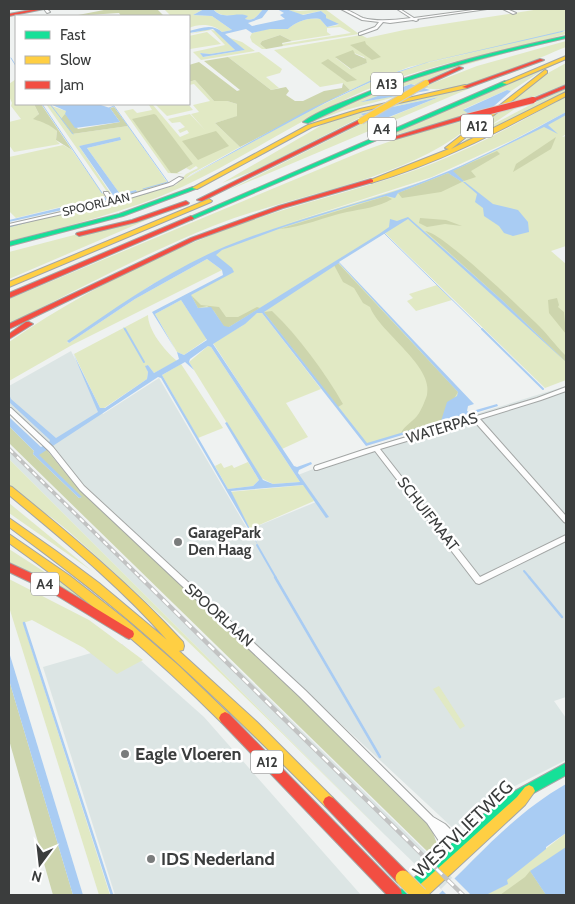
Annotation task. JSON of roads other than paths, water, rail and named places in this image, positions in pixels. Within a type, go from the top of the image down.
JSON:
[{"type":"main road","points":[[9,14],[28,9]]},
{"type":"main road","points":[[9,14],[45,10]]},
{"type":"main road","name":"A13","points":[[112,240],[240,181],[361,121],[426,83],[476,63],[566,38]]},
{"type":"main road","name":"A13","points":[[219,176],[246,157],[316,116],[380,87],[440,67],[566,38]]},
{"type":"main road","name":"A4","points":[[9,244],[142,208],[219,176],[296,133],[328,120],[372,106],[471,85],[566,56]]},
{"type":"main road","name":"A4","points":[[9,296],[566,56]]},
{"type":"main road","name":"A4","points":[[9,285],[112,240],[566,56]]},
{"type":"main road","name":"A12","points":[[380,178],[427,158],[453,144],[517,90],[566,56]]},
{"type":"main road","points":[[266,185],[379,142],[533,100],[566,86]]},
{"type":"main road","name":"A12","points":[[9,327],[160,253],[281,206],[414,168],[450,153],[566,94]]},
{"type":"main road","name":"A4","points":[[63,238],[148,212],[197,193],[238,173],[328,120]]},
{"type":"main road","name":"A4","points":[[9,250],[147,217],[240,181]]},
{"type":"main road","name":"A12","points":[[9,337],[86,290]]},
{"type":"main road","name":"A12","points":[[9,491],[59,530],[164,628],[197,669]]},
{"type":"main road","name":"A12","points":[[9,522],[53,551],[110,594],[197,669],[420,895]]},
{"type":"main road","name":"A12","points":[[9,538],[99,601],[148,644],[222,715],[393,892]]},
{"type":"main road","name":"A4","points":[[9,567],[55,590],[148,644]]},
{"type":"main road","name":"WESTVLIETWEG","points":[[420,895],[504,803],[566,769]]},
{"type":"main road","name":"WESTVLIETWEG","points":[[406,895],[459,852]]},
{"type":"street","points":[[343,9],[355,16],[380,22],[416,20],[441,14],[485,9]]},
{"type":"street","points":[[374,9],[382,9]]},
{"type":"street","points":[[398,9],[416,20]]},
{"type":"street","points":[[505,9],[514,13]]},
{"type":"street","points":[[360,34],[376,28],[380,22]]},
{"type":"street","name":"SPOORLAAN","points":[[9,225],[112,201],[172,184],[181,178]]},
{"type":"street","points":[[106,193],[112,201]]},
{"type":"street","name":"WATERPAS","points":[[318,468],[376,448],[540,400],[566,389]]},
{"type":"street","name":"SPOORLAAN","points":[[9,410],[51,450],[82,488],[302,693],[430,820],[459,852]]},
{"type":"street","points":[[475,418],[566,520]]},
{"type":"street","name":"SCHUIFMAAT","points":[[376,448],[479,581],[566,538]]},
{"type":"water","points":[[204,9],[213,9],[224,15],[245,15],[248,16],[245,19],[251,20],[263,9],[269,9],[262,18],[248,23],[252,26],[285,19],[280,15],[284,13],[277,9],[286,9],[303,15],[321,11],[326,15],[326,18],[339,24],[327,27],[320,19],[307,19],[298,22],[288,29],[270,29],[252,33],[246,29],[225,34],[245,50],[203,57],[200,53],[210,54],[235,50],[213,29],[190,33],[190,31],[206,27],[215,28],[222,32],[232,30],[212,16],[193,15]]},
{"type":"water","points":[[566,30],[429,62],[375,80],[325,103],[184,179],[306,111],[374,79],[428,62]]},
{"type":"water","points":[[411,84],[430,90],[361,102]]},
{"type":"water","points":[[507,90],[511,91],[478,120],[463,110]]},
{"type":"water","points":[[439,97],[379,121],[360,114]]},
{"type":"water","points":[[52,105],[101,105],[110,108],[120,122],[75,128],[65,114],[66,111]]},
{"type":"water","points":[[566,112],[566,115],[548,125],[558,134],[544,127],[453,171],[464,181],[462,182],[448,173],[398,193],[395,198],[386,196],[354,205],[284,227],[222,250],[216,255],[232,268],[234,272],[191,295],[198,308],[211,307],[224,326],[229,327],[379,234],[389,227],[390,219],[397,221],[408,217],[503,301],[566,362],[408,219],[339,262],[474,404],[468,406],[467,411],[497,404],[498,406],[366,446],[262,313],[257,313],[245,324],[213,344],[294,466],[297,467],[311,462],[312,464],[299,470],[298,473],[329,517],[326,518],[303,485],[231,491],[259,547],[161,378],[158,377],[39,455],[82,497],[79,498],[33,454],[34,451],[9,426],[9,417],[41,447],[49,443],[50,440],[9,402],[9,394],[11,399],[56,438],[98,412],[73,353],[100,408],[105,408],[147,379],[148,372],[145,366],[148,365],[154,373],[179,359],[177,352],[184,355],[207,340],[181,300],[155,314],[175,349],[152,312],[223,275],[222,270],[207,259],[135,299],[69,343],[67,341],[139,293],[195,260],[264,232],[433,178],[491,152]],"holes":[[[339,263],[458,392],[457,396],[447,402],[441,421],[367,443],[264,312]],[[208,346],[211,347],[300,482],[273,484],[263,480],[227,422],[225,423],[259,480],[253,486],[228,489],[162,375],[185,362],[194,370],[189,362],[190,359]]]},
{"type":"water","points":[[120,137],[121,140],[87,148],[120,194],[136,190],[137,192],[115,198],[79,146]]},
{"type":"water","points":[[463,182],[493,204],[518,210],[528,222],[529,232],[513,236],[504,233],[499,226],[484,216],[483,208],[475,202],[477,194]]},
{"type":"water","points":[[105,197],[107,200],[9,222],[9,220]]},
{"type":"water","points":[[9,652],[83,895],[73,895],[9,680]]},
{"type":"water","points":[[566,784],[566,833],[546,847],[546,849],[507,880],[508,884],[486,895],[438,895],[483,850],[530,808]]},
{"type":"water","points":[[566,847],[566,895],[546,895],[530,871]]},
{"type":"waterway","points":[[11,58],[15,64]]},
{"type":"waterway","points":[[43,105],[102,193]]},
{"type":"waterway","points":[[51,105],[73,134]]},
{"type":"waterway","points":[[109,108],[114,106],[168,182],[143,189]]},
{"type":"waterway","points":[[66,213],[148,193]]},
{"type":"waterway","points":[[9,227],[51,216]]},
{"type":"waterway","points":[[384,233],[483,330]]},
{"type":"waterway","points":[[125,329],[144,362]]},
{"type":"waterway","points":[[482,329],[543,389]]},
{"type":"waterway","points":[[257,545],[276,578]]},
{"type":"waterway","points":[[524,571],[530,578]]},
{"type":"waterway","points":[[275,577],[380,757]]},
{"type":"waterway","points":[[529,577],[562,617]]},
{"type":"waterway","points":[[24,623],[112,895]]},
{"type":"railway","points":[[9,449],[141,578]]},
{"type":"railway","points":[[140,577],[463,895]]},
{"type":"place","name":"GaragePark Den Haag","points":[[178,542]]},
{"type":"place","name":"Eagle Vloeren","points":[[125,754]]},
{"type":"place","name":"IDS Nederland","points":[[151,859]]}]
